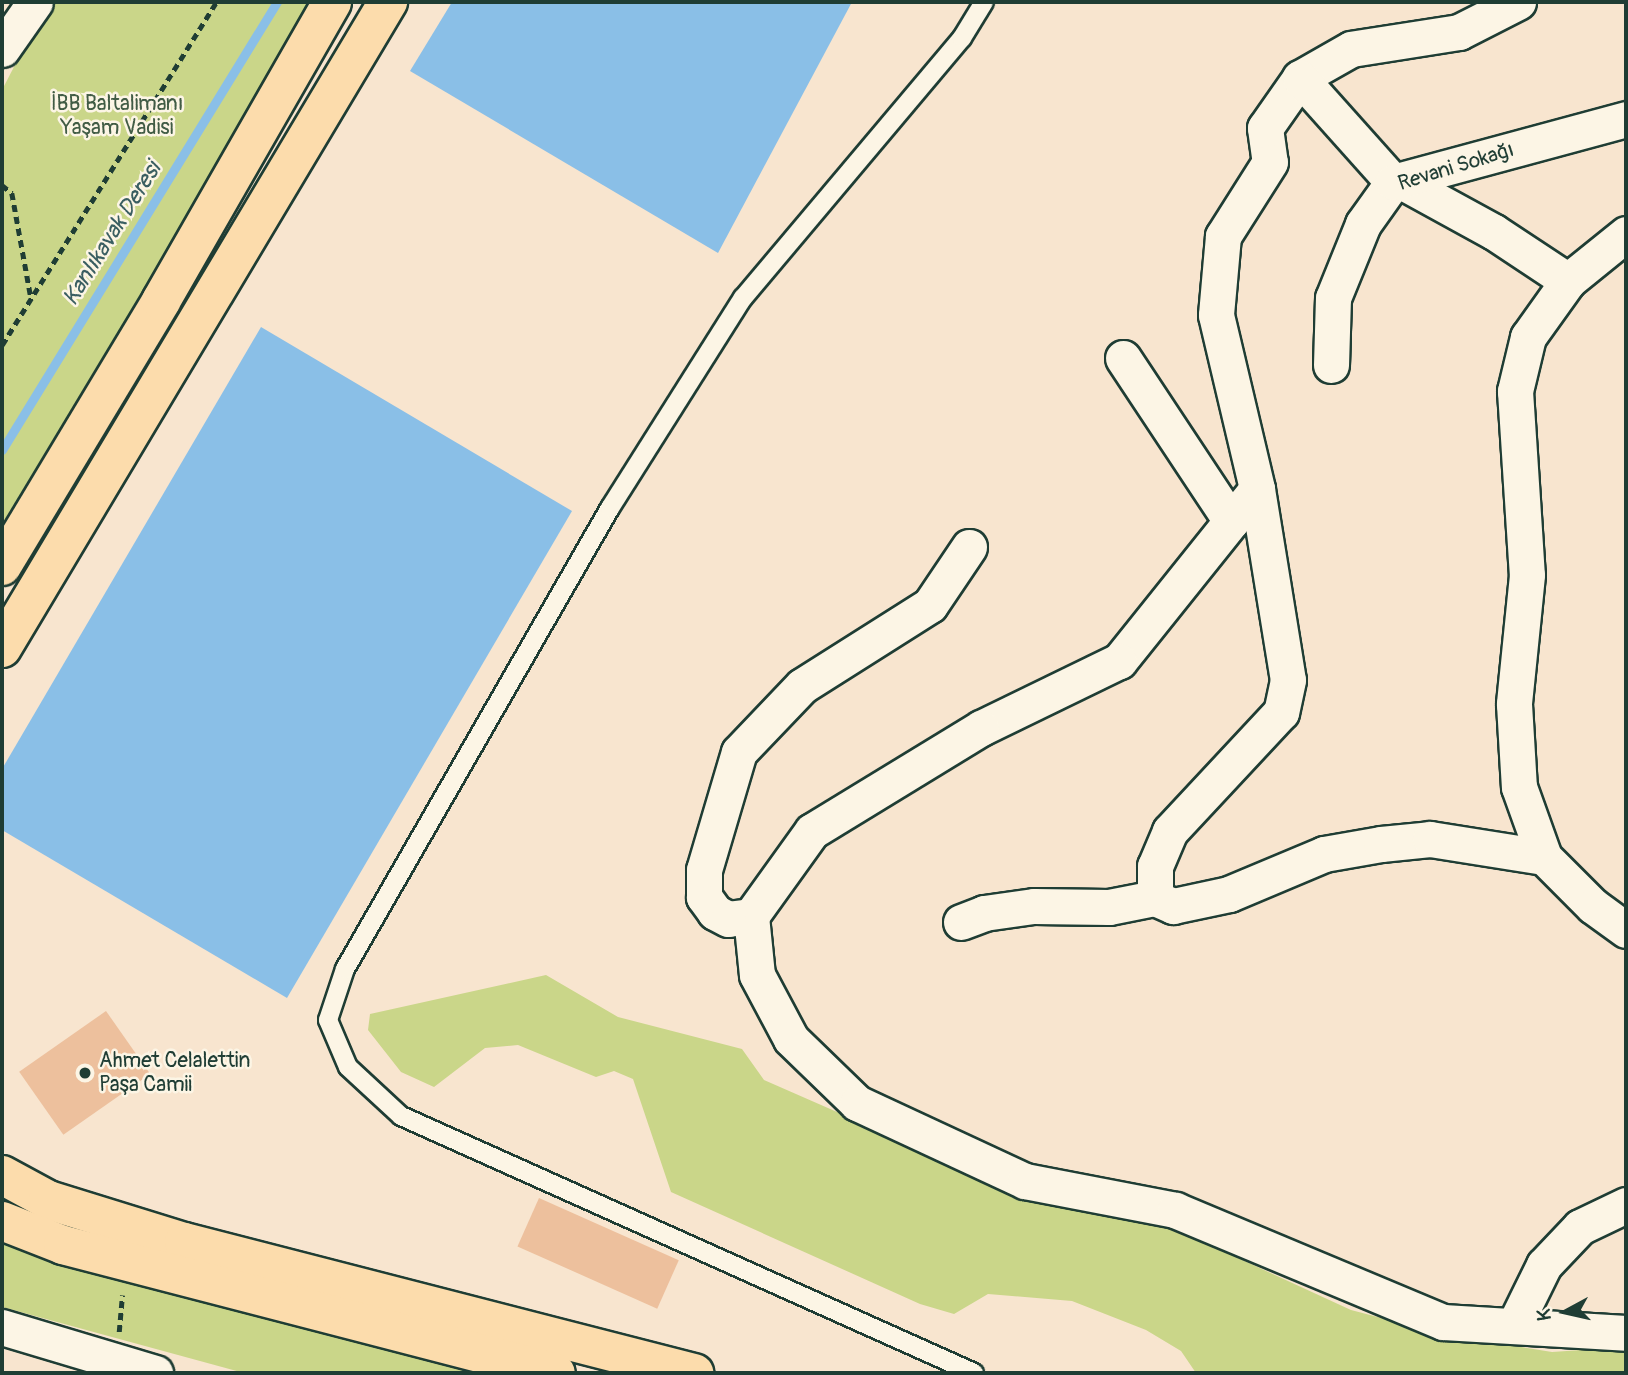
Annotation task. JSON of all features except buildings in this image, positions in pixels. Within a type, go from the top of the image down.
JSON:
[{"type":"main road","points":[[2,566],[161,301],[332,2]]},
{"type":"main road","points":[[2,648],[388,2]]},
{"type":"main road","points":[[2,1175],[48,1200],[184,1242],[694,1373]]},
{"type":"main road","points":[[2,1221],[63,1245],[556,1373]]},
{"type":"street","points":[[2,49],[35,2]]},
{"type":"street","points":[[1155,898],[1155,866],[1170,831],[1281,712],[1288,680],[1257,489],[1216,315],[1223,236],[1270,162],[1265,128],[1300,78],[1350,49],[1459,32],[1518,2]]},
{"type":"street","points":[[1300,78],[1396,181],[1494,232],[1567,281]]},
{"type":"street","name":"Revani Sokağı","points":[[1331,365],[1333,298],[1363,225],[1396,181],[1626,119]]},
{"type":"street","points":[[1626,234],[1567,281],[1528,337],[1515,391],[1527,575],[1514,704],[1518,774],[1544,857],[1593,906],[1626,930]]},
{"type":"street","points":[[1123,358],[1231,521]]},
{"type":"street","points":[[1257,489],[1187,582],[1119,661],[981,728],[812,831],[751,916],[757,975],[791,1040],[857,1103],[1025,1181],[1175,1210],[1443,1322],[1626,1333]]},
{"type":"street","points":[[751,916],[729,919],[715,912],[704,897],[704,870],[739,752],[802,686],[930,605],[969,547]]},
{"type":"street","points":[[961,922],[984,913],[1034,906],[1109,907],[1155,898],[1173,906],[1229,894],[1324,854],[1381,844],[1430,839],[1544,857]]},
{"type":"street","points":[[1593,906],[1626,915]]},
{"type":"street","points":[[1514,1326],[1544,1265],[1580,1227],[1626,1205]]},
{"type":"street","points":[[2,1327],[155,1373]]},
{"type":"lane","points":[[974,1373],[401,1116],[348,1067],[328,1020],[352,956],[610,508],[743,298],[962,38],[984,2]]},
{"type":"path","points":[[2,345],[216,2]]},
{"type":"path","points":[[2,185],[12,193],[31,299]]},
{"type":"green space","name":"İBB Baltalimanı Yaşam Vadisi","points":[[320,2],[2,535],[2,90],[47,3]]},
{"type":"green space","points":[[546,975],[618,1017],[742,1049],[764,1080],[1022,1193],[1175,1229],[1351,1310],[1446,1335],[1552,1352],[1626,1347],[1626,1373],[1196,1373],[1181,1351],[1146,1330],[1072,1301],[988,1294],[954,1314],[920,1304],[671,1192],[633,1079],[614,1071],[596,1077],[518,1045],[485,1048],[434,1087],[401,1072],[368,1030],[370,1014]]},
{"type":"green space","points":[[2,1236],[499,1373],[244,1373],[2,1307]]},
{"type":"water","points":[[452,2],[852,2],[718,253],[410,71]]},
{"type":"water","points":[[261,327],[572,511],[287,998],[2,830],[2,769]]},
{"type":"waterway","name":"Kanlıkavak Deresi","points":[[2,450],[277,2]]},
{"type":"place","name":"Ahmet Celalettin Paşa Camii","points":[[85,1073]]}]
